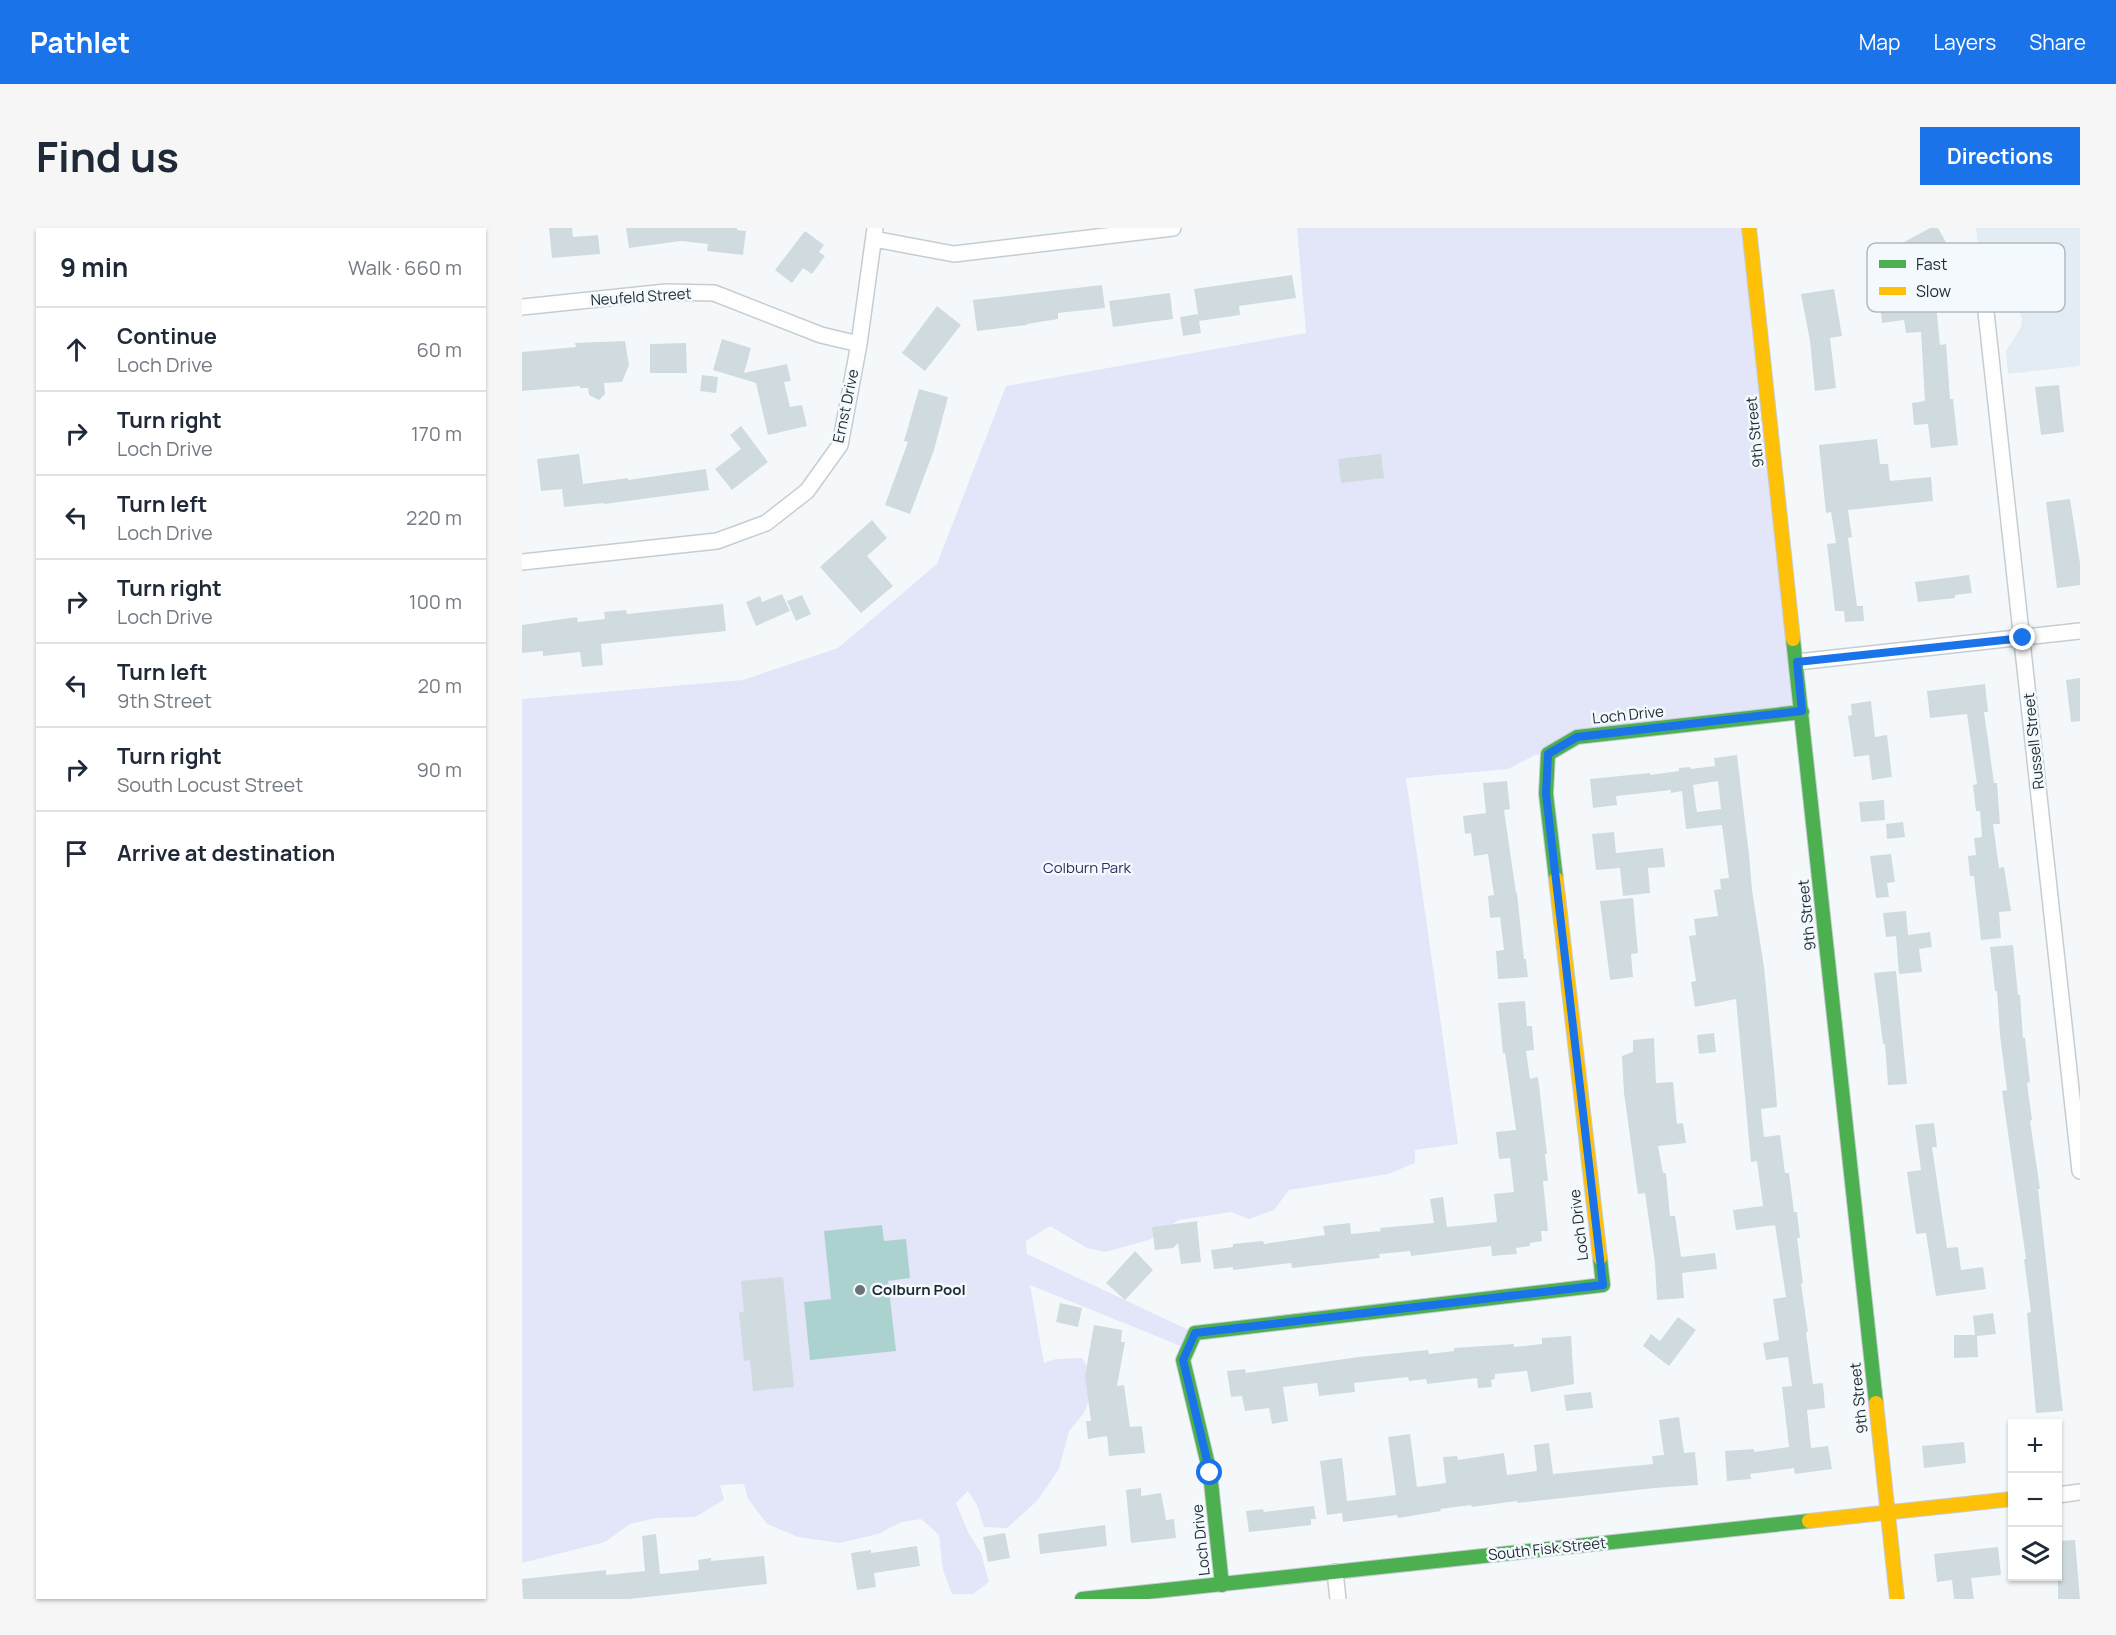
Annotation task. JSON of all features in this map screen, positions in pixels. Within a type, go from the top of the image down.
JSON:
[{"type":"street","points":[[875,234],[954,254],[1173,228]]},
{"type":"street","name":"9th Street","points":[[1749,228],[1897,1599]]},
{"type":"street","name":"Ernst Drive","points":[[522,562],[717,541],[766,523],[807,491],[840,445],[875,234]]},
{"type":"street","name":"Neufeld Street","points":[[522,307],[666,292],[714,293],[821,335],[858,344]]},
{"type":"street","name":"Russell Street","points":[[1986,312],[2080,1172]]},
{"type":"street","points":[[1797,662],[2080,631]]},
{"type":"street","name":"Loch Drive","points":[[1222,1585],[1210,1473],[1183,1360],[1195,1333],[1603,1285],[1546,794],[1548,754],[1577,737],[1802,711]]},
{"type":"street","points":[[2062,1494],[2080,1492]]},
{"type":"street","name":"South Fisk Street","points":[[1082,1599],[2008,1500]]},
{"type":"street","points":[[1335,1572],[1338,1599]]},
{"type":"shaded area","points":[[1976,228],[2080,228],[2080,366],[2008,374],[2006,351],[2021,327],[2020,312],[2065,312],[2065,243],[1977,243]]},
{"type":"shaded area","name":"Colburn Pool","points":[[882,1225],[884,1241],[906,1239],[910,1278],[888,1281],[896,1351],[810,1360],[804,1302],[831,1299],[824,1231]]},
{"type":"green space","name":"Colburn Park","points":[[1297,228],[1749,228],[1802,712],[1577,737],[1548,754],[1535,755],[1508,769],[1406,778],[1458,1144],[1415,1150],[1415,1163],[1388,1174],[1289,1190],[1274,1210],[1249,1219],[1231,1212],[1179,1220],[1149,1240],[1105,1252],[1087,1248],[1050,1226],[1026,1241],[1027,1254],[1195,1333],[1188,1349],[1030,1285],[1044,1363],[1056,1359],[1082,1358],[1096,1382],[1084,1413],[1069,1431],[1059,1469],[1037,1501],[1007,1528],[984,1527],[977,1505],[968,1491],[956,1503],[968,1532],[981,1553],[989,1582],[973,1594],[952,1594],[943,1570],[939,1535],[921,1519],[902,1522],[878,1534],[840,1543],[798,1537],[767,1524],[748,1499],[744,1484],[720,1485],[724,1500],[695,1517],[656,1518],[630,1524],[605,1542],[522,1563],[522,699],[743,680],[838,648],[937,564],[1006,386],[1306,333]]},
{"type":"building","points":[[549,228],[572,228],[573,237],[598,235],[600,254],[552,258]]},
{"type":"building","points":[[626,228],[737,228],[737,230],[746,231],[743,255],[707,251],[708,244],[681,241],[629,248]]},
{"type":"building","points":[[1930,228],[1938,228],[1946,243],[1902,243]]},
{"type":"building","points":[[805,231],[824,245],[819,252],[825,256],[812,274],[803,268],[792,283],[775,270]]},
{"type":"building","points":[[1292,275],[1296,298],[1239,306],[1240,315],[1199,321],[1201,333],[1183,336],[1180,317],[1198,314],[1194,289]]},
{"type":"building","points":[[1102,285],[1105,308],[1058,313],[1058,319],[977,331],[973,300]]},
{"type":"building","points":[[1834,289],[1842,336],[1830,338],[1836,388],[1815,391],[1810,341],[1801,294]]},
{"type":"building","points":[[1170,293],[1173,319],[1113,327],[1109,301]]},
{"type":"building","points":[[937,306],[961,325],[925,371],[902,353]]},
{"type":"building","points":[[1881,312],[1937,312],[1940,345],[1946,344],[1950,399],[1953,399],[1958,445],[1931,448],[1928,424],[1914,425],[1912,403],[1925,401],[1921,332],[1906,333],[1904,320],[1882,323]]},
{"type":"building","points":[[722,339],[751,348],[744,373],[787,364],[791,381],[784,382],[790,407],[802,405],[807,426],[768,435],[756,383],[713,370]]},
{"type":"building","points":[[625,341],[629,365],[622,382],[604,383],[605,394],[599,400],[589,395],[588,388],[580,388],[580,386],[522,391],[522,352],[576,347],[575,343]]},
{"type":"building","points":[[686,343],[687,373],[650,373],[650,344]]},
{"type":"building","points":[[702,375],[718,377],[716,393],[700,391]]},
{"type":"building","points":[[2059,385],[2064,432],[2041,435],[2035,387]]},
{"type":"building","points":[[919,389],[948,397],[934,450],[910,514],[885,505],[908,442],[904,441]]},
{"type":"building","points":[[741,426],[768,462],[732,490],[715,469],[741,449],[730,435]]},
{"type":"building","points":[[1877,439],[1880,464],[1888,464],[1890,481],[1931,477],[1933,501],[1848,510],[1852,537],[1848,538],[1857,606],[1863,606],[1864,621],[1845,622],[1844,611],[1835,611],[1827,544],[1836,543],[1831,512],[1826,513],[1819,445]]},
{"type":"building","points":[[579,454],[583,484],[706,469],[709,490],[564,507],[562,489],[541,491],[537,459]]},
{"type":"building","points":[[1381,454],[1384,478],[1341,483],[1338,459]]},
{"type":"building","points":[[2070,499],[2080,563],[2080,585],[2057,588],[2046,502]]},
{"type":"building","points":[[872,520],[887,538],[867,556],[893,586],[861,613],[820,567]]},
{"type":"building","points":[[1969,575],[1972,593],[1955,595],[1955,598],[1918,602],[1915,582]]},
{"type":"building","points":[[782,594],[790,611],[756,626],[746,602],[760,596],[762,602]]},
{"type":"building","points":[[802,595],[811,614],[796,621],[787,601]]},
{"type":"building","points":[[723,604],[726,631],[601,644],[603,665],[582,667],[580,652],[543,656],[543,651],[522,653],[522,625],[577,617],[578,622],[605,619],[604,612],[626,610],[627,614]]},
{"type":"building","points":[[2080,678],[2080,721],[2071,722],[2066,680]]},
{"type":"building","points":[[1985,684],[1988,712],[1984,712],[1994,783],[1997,783],[2000,824],[1993,824],[1999,868],[2004,867],[2011,911],[1999,912],[2001,938],[1981,940],[1974,876],[1970,876],[1968,856],[1976,855],[1974,838],[1982,837],[1980,811],[1976,811],[1973,785],[1977,784],[1967,714],[1930,718],[1927,691]]},
{"type":"building","points":[[1871,701],[1875,737],[1887,735],[1892,777],[1872,780],[1869,755],[1854,757],[1848,716],[1852,715],[1851,704]]},
{"type":"building","points":[[1737,755],[1752,890],[1764,967],[1777,1107],[1761,1109],[1764,1137],[1780,1135],[1785,1173],[1789,1173],[1794,1212],[1797,1212],[1800,1238],[1797,1238],[1803,1283],[1801,1284],[1813,1384],[1823,1383],[1825,1408],[1807,1410],[1811,1448],[1828,1446],[1832,1469],[1795,1474],[1794,1468],[1750,1474],[1751,1479],[1727,1481],[1725,1451],[1754,1449],[1754,1452],[1789,1447],[1782,1387],[1792,1386],[1788,1357],[1766,1360],[1763,1343],[1779,1340],[1773,1299],[1786,1297],[1775,1225],[1736,1230],[1733,1210],[1763,1206],[1757,1161],[1751,1162],[1736,999],[1695,1007],[1691,982],[1696,981],[1689,936],[1696,935],[1694,919],[1718,916],[1714,890],[1721,889],[1720,879],[1729,878],[1722,825],[1686,829],[1682,791],[1671,793],[1671,790],[1616,796],[1617,805],[1593,808],[1590,779],[1650,773],[1650,775],[1679,771],[1679,768],[1715,766],[1714,758]],"holes":[[[1718,781],[1721,809],[1697,812],[1693,785]]]},
{"type":"building","points":[[1507,781],[1510,809],[1504,810],[1528,977],[1498,979],[1496,951],[1504,950],[1500,917],[1490,918],[1488,896],[1494,895],[1488,854],[1474,856],[1471,833],[1465,834],[1463,816],[1486,813],[1483,783]]},
{"type":"building","points":[[1884,800],[1885,820],[1861,822],[1859,802]]},
{"type":"building","points":[[1903,822],[1905,837],[1887,839],[1886,824]]},
{"type":"building","points":[[1614,832],[1616,853],[1663,848],[1665,867],[1648,868],[1650,893],[1623,896],[1620,868],[1596,870],[1592,834]]},
{"type":"building","points":[[1891,854],[1895,882],[1887,883],[1889,897],[1876,898],[1870,856]]},
{"type":"building","points":[[1633,898],[1638,953],[1631,954],[1633,977],[1610,980],[1600,901]]},
{"type":"building","points":[[1906,911],[1908,935],[1930,932],[1932,947],[1919,949],[1922,972],[1899,974],[1896,936],[1886,937],[1883,913]]},
{"type":"building","points":[[2013,945],[2030,1082],[2027,1083],[2032,1120],[2030,1121],[2040,1189],[2038,1189],[2063,1411],[2036,1413],[2027,1313],[2031,1312],[2024,1259],[2026,1259],[2002,1091],[2007,1090],[1990,947]]},
{"type":"building","points":[[1896,971],[1907,1084],[1888,1085],[1885,1044],[1883,1044],[1874,973]]},
{"type":"building","points":[[1525,1001],[1527,1026],[1532,1026],[1534,1050],[1526,1051],[1530,1079],[1538,1077],[1547,1154],[1545,1154],[1548,1181],[1543,1181],[1548,1231],[1541,1231],[1542,1241],[1516,1248],[1517,1254],[1492,1256],[1491,1246],[1411,1256],[1410,1251],[1379,1254],[1380,1258],[1292,1268],[1291,1263],[1233,1270],[1233,1267],[1214,1269],[1211,1250],[1233,1247],[1233,1244],[1263,1241],[1264,1244],[1325,1235],[1323,1226],[1350,1223],[1351,1234],[1381,1231],[1380,1228],[1434,1223],[1430,1199],[1443,1197],[1447,1227],[1497,1222],[1494,1194],[1514,1192],[1510,1158],[1499,1159],[1496,1132],[1516,1130],[1505,1053],[1503,1053],[1498,1003]]},
{"type":"building","points":[[1714,1033],[1716,1052],[1699,1054],[1697,1035]]},
{"type":"building","points":[[1654,1038],[1656,1083],[1673,1082],[1677,1124],[1683,1123],[1686,1143],[1658,1146],[1663,1173],[1666,1173],[1670,1216],[1675,1216],[1681,1257],[1715,1253],[1717,1269],[1682,1273],[1684,1298],[1657,1300],[1655,1263],[1645,1193],[1638,1194],[1624,1093],[1622,1056],[1633,1052],[1633,1040]]},
{"type":"building","points":[[1934,1123],[1937,1147],[1932,1147],[1947,1248],[1958,1247],[1961,1270],[1983,1267],[1986,1289],[1936,1296],[1926,1233],[1916,1234],[1907,1172],[1921,1170],[1915,1125]]},
{"type":"building","points":[[1198,1221],[1201,1262],[1181,1264],[1178,1243],[1173,1248],[1155,1250],[1152,1227]]},
{"type":"building","points":[[1135,1251],[1153,1270],[1125,1300],[1106,1283]]},
{"type":"building","points":[[783,1277],[794,1387],[753,1391],[750,1360],[744,1361],[739,1312],[744,1312],[741,1281]]},
{"type":"building","points":[[1060,1303],[1082,1308],[1078,1327],[1056,1322]]},
{"type":"building","points":[[1993,1313],[1996,1334],[1977,1336],[1978,1357],[1954,1358],[1954,1335],[1975,1335],[1973,1316]]},
{"type":"building","points":[[1678,1317],[1696,1330],[1669,1366],[1643,1346],[1651,1334],[1660,1341]]},
{"type":"building","points":[[1094,1325],[1122,1330],[1121,1342],[1125,1342],[1117,1386],[1124,1385],[1130,1427],[1142,1426],[1145,1453],[1109,1456],[1107,1436],[1088,1439],[1086,1421],[1091,1421],[1085,1376]]},
{"type":"building","points":[[1571,1336],[1574,1384],[1531,1392],[1527,1371],[1495,1374],[1495,1379],[1491,1380],[1492,1387],[1478,1388],[1477,1378],[1427,1384],[1426,1379],[1409,1381],[1408,1377],[1354,1383],[1355,1392],[1319,1396],[1317,1383],[1283,1387],[1288,1421],[1272,1424],[1269,1408],[1245,1411],[1242,1396],[1231,1397],[1227,1371],[1245,1369],[1246,1373],[1428,1350],[1429,1354],[1454,1351],[1454,1348],[1514,1344],[1514,1347],[1542,1344],[1542,1338]]},
{"type":"building","points":[[1591,1392],[1593,1408],[1566,1411],[1564,1395]]},
{"type":"building","points":[[1679,1417],[1684,1453],[1695,1452],[1698,1485],[1472,1507],[1471,1505],[1398,1518],[1397,1515],[1343,1522],[1342,1513],[1327,1515],[1320,1461],[1342,1458],[1347,1501],[1396,1495],[1388,1437],[1410,1434],[1417,1487],[1446,1483],[1443,1457],[1457,1456],[1458,1460],[1504,1453],[1507,1475],[1537,1471],[1534,1445],[1549,1443],[1553,1474],[1653,1464],[1652,1456],[1664,1455],[1659,1420]]},
{"type":"building","points":[[1964,1442],[1966,1463],[1924,1468],[1922,1446]]},
{"type":"building","points":[[1141,1488],[1141,1496],[1161,1493],[1166,1520],[1174,1519],[1176,1538],[1131,1543],[1126,1490]]},
{"type":"building","points":[[1314,1506],[1316,1519],[1311,1519],[1311,1525],[1249,1532],[1246,1511],[1263,1509],[1264,1512]]},
{"type":"building","points":[[1105,1525],[1107,1546],[1040,1554],[1038,1534]]},
{"type":"building","points":[[1005,1533],[1010,1558],[988,1562],[983,1537]]},
{"type":"building","points":[[656,1534],[660,1574],[699,1570],[698,1560],[764,1556],[767,1584],[629,1599],[523,1599],[522,1579],[606,1570],[606,1575],[645,1571],[642,1536]]},
{"type":"building","points":[[2075,1540],[2080,1599],[2058,1599],[2058,1581],[2062,1581],[2062,1541]]},
{"type":"building","points":[[917,1546],[920,1566],[874,1573],[876,1587],[857,1590],[851,1553],[871,1550],[871,1553]]},
{"type":"building","points":[[1998,1547],[2001,1575],[1971,1578],[1974,1599],[1954,1599],[1952,1580],[1937,1582],[1934,1554]]},
{"type":"traffic: fast","points":[[1793,639],[1876,1403]]},
{"type":"traffic: fast","points":[[1556,879],[1546,794],[1548,754],[1577,737],[1802,712]]},
{"type":"traffic: fast","points":[[1222,1585],[1210,1473],[1183,1360],[1195,1333],[1603,1285],[1600,1258]]},
{"type":"traffic: fast","points":[[1082,1599],[1809,1521]]},
{"type":"traffic: slow","points":[[1749,228],[1793,639]]},
{"type":"traffic: slow","points":[[1556,879],[1600,1258]]},
{"type":"traffic: slow","points":[[1876,1403],[1897,1599]]},
{"type":"traffic: slow","points":[[1809,1521],[2008,1499]]},
{"type":"place","name":"Colburn Pool","points":[[860,1290]]},
{"type":"route","points":[[1210,1473],[1183,1360],[1195,1333],[1603,1285],[1546,794],[1548,754],[1577,737],[1802,711],[1797,662],[2023,638]]}]
